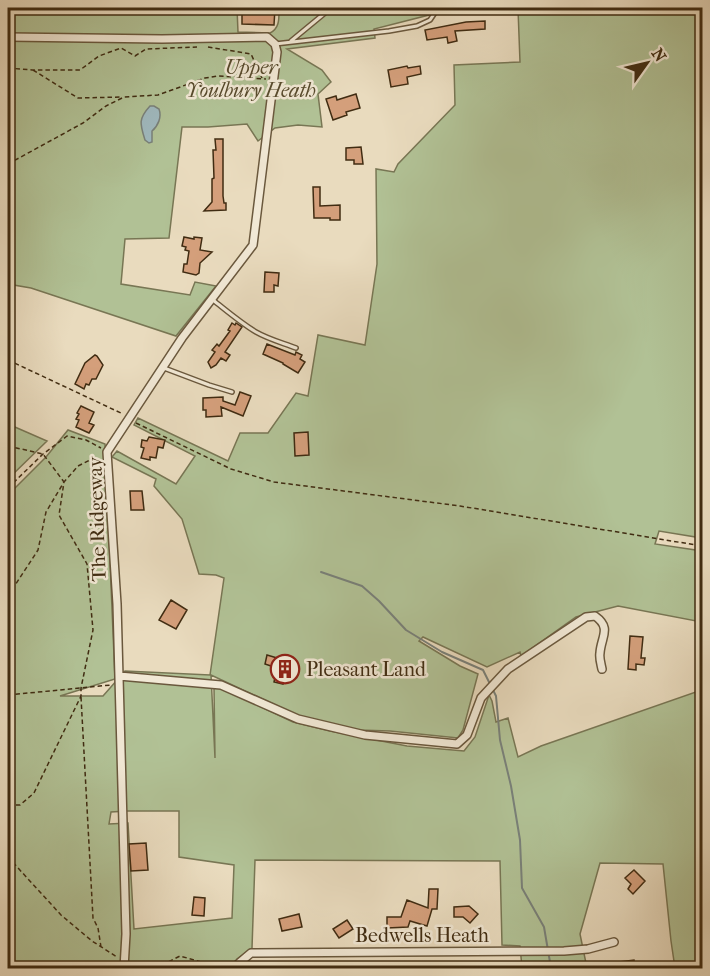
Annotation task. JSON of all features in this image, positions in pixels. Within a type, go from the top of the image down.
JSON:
[{"type":"street","points":[[8,37],[162,39],[267,37],[275,44]]},
{"type":"street","name":"The Ridgeway","points":[[124,966],[126,934],[117,604],[107,452],[162,367],[254,245],[277,52],[275,44]]},
{"type":"street","points":[[119,680],[221,685],[298,719],[364,735],[457,744],[467,735],[481,698],[508,669],[586,617],[596,616],[603,621],[605,630],[599,655],[602,669]]},
{"type":"street","name":"Bedwells Heath","points":[[237,969],[238,964],[251,953],[564,951],[588,949],[614,942]]},
{"type":"lane","points":[[289,42],[331,8]]},
{"type":"lane","points":[[275,44],[346,37],[417,26],[430,20],[438,8]]},
{"type":"lane","points":[[212,299],[256,332],[296,348]]},
{"type":"lane","points":[[162,367],[232,392]]},
{"type":"path","points":[[207,46],[251,54],[262,79]]},
{"type":"path","points":[[8,68],[80,70],[99,56],[121,48],[135,56],[146,49],[196,47]]},
{"type":"path","points":[[32,70],[78,98],[158,95],[218,76],[273,80]]},
{"type":"path","points":[[8,164],[83,123],[106,106],[124,97]]},
{"type":"path","points":[[8,360],[231,469],[274,482],[460,506],[702,546]]},
{"type":"path","points":[[8,488],[43,454],[67,436],[86,440],[107,452]]},
{"type":"path","points":[[8,446],[43,454],[64,482],[59,515],[87,564],[93,630],[81,696],[93,918],[98,928],[101,947]]},
{"type":"path","points":[[8,596],[38,550],[46,512],[64,482],[78,466],[107,452]]},
{"type":"path","points":[[8,696],[81,688],[119,680]]},
{"type":"path","points":[[8,805],[20,805],[34,793],[81,696]]},
{"type":"path","points":[[8,857],[61,915],[124,966],[164,964],[180,956],[223,969]]},
{"type":"path","points":[[164,964],[164,969]]},
{"type":"green space","name":"Upper Youlbury Heath","points":[[8,8],[237,8],[238,32],[270,33],[277,26],[279,8],[433,8],[429,15],[374,29],[375,38],[287,49],[322,70],[331,82],[318,94],[322,127],[298,125],[275,128],[258,141],[247,124],[182,127],[169,238],[125,239],[121,284],[190,295],[195,282],[216,286],[176,336],[31,288],[8,284]]},
{"type":"green space","points":[[446,8],[702,8],[702,538],[659,531],[655,544],[702,551],[702,622],[702,968],[675,968],[663,864],[600,863],[580,934],[587,968],[522,968],[520,946],[502,945],[500,861],[255,860],[252,948],[237,959],[233,968],[129,968],[129,963],[111,962],[115,964],[115,968],[8,968],[8,495],[46,457],[68,430],[105,444],[115,679],[60,696],[103,696],[125,671],[210,675],[224,578],[199,574],[182,519],[154,486],[156,479],[112,457],[117,451],[176,484],[195,456],[134,425],[138,418],[228,461],[240,433],[268,433],[296,393],[308,396],[318,335],[365,345],[377,264],[376,169],[394,172],[398,164],[455,105],[454,65],[520,62],[518,9],[443,14]],"holes":[[[618,606],[702,622],[696,692],[541,746],[518,757],[508,718],[496,722],[489,695],[475,737],[464,751],[407,746],[293,722],[221,688],[214,687],[215,758],[211,675],[299,716],[358,730],[458,738],[463,730],[478,674],[460,666],[419,641],[423,637],[487,667],[520,652],[521,656],[576,617]],[[179,811],[179,857],[234,865],[232,918],[134,929],[128,823],[109,824],[111,812]]]},
{"type":"green space","points":[[8,424],[47,441],[8,479]]},
{"type":"water","points":[[150,106],[159,109],[160,118],[152,131],[152,142],[149,143],[145,140],[141,122]]},
{"type":"building","points":[[247,8],[275,8],[274,25],[242,24],[242,12],[246,12]]},
{"type":"building","points":[[485,21],[485,29],[455,31],[457,41],[448,43],[447,37],[427,40],[425,30],[466,22]]},
{"type":"building","points":[[407,66],[408,68],[420,66],[421,74],[407,77],[408,84],[391,87],[388,70]]},
{"type":"building","points":[[356,94],[360,108],[346,112],[347,115],[333,120],[326,99],[336,96],[337,100]]},
{"type":"building","points":[[215,139],[223,139],[223,196],[226,210],[204,211],[212,202]]},
{"type":"building","points":[[361,147],[363,164],[354,164],[354,160],[346,160],[346,148]]},
{"type":"building","points":[[313,187],[320,187],[320,206],[340,205],[340,220],[314,218]]},
{"type":"building","points":[[184,237],[202,238],[200,250],[212,252],[200,263],[199,273],[196,275],[183,272],[189,251],[182,246]]},
{"type":"building","points":[[265,272],[279,273],[278,286],[274,285],[274,292],[264,292]]},
{"type":"building","points":[[232,323],[242,327],[225,352],[230,355],[226,361],[221,358],[211,368],[208,362],[215,352],[212,350],[217,344],[219,346],[230,331],[228,330]]},
{"type":"building","points":[[267,344],[295,355],[296,352],[302,355],[300,359],[305,362],[298,373],[263,354]]},
{"type":"building","points":[[95,355],[103,365],[96,379],[92,379],[89,385],[86,384],[84,389],[75,384],[85,363]]},
{"type":"building","points":[[240,392],[251,396],[243,416],[221,407],[222,416],[206,417],[206,410],[203,410],[203,398],[223,397],[223,401],[235,405]]},
{"type":"building","points":[[81,406],[94,412],[89,423],[94,425],[89,433],[76,427],[79,420],[76,419],[79,414],[77,413]]},
{"type":"building","points":[[308,432],[309,455],[295,456],[294,433]]},
{"type":"building","points":[[149,437],[165,440],[163,448],[158,447],[156,458],[150,457],[150,460],[141,458],[144,448],[141,447],[142,440],[147,441]]},
{"type":"building","points":[[130,491],[142,491],[144,510],[131,510]]},
{"type":"building","points":[[171,600],[187,610],[176,629],[159,620]]},
{"type":"building","points":[[630,636],[643,637],[641,658],[645,658],[644,665],[636,664],[636,670],[628,669]]},
{"type":"building","name":"Pleasant Land","points":[[267,655],[294,663],[291,671],[286,670],[283,684],[274,682],[277,668],[265,664]]},
{"type":"building","points":[[146,843],[148,870],[131,871],[129,844]]},
{"type":"building","points":[[634,870],[645,881],[633,894],[628,889],[631,884],[625,878]]},
{"type":"building","points":[[429,889],[438,889],[437,909],[432,909],[427,926],[410,921],[408,927],[387,928],[387,917],[401,917],[407,900],[428,908]]},
{"type":"building","points":[[194,897],[205,898],[204,916],[192,915]]},
{"type":"building","points":[[469,906],[478,914],[470,923],[463,917],[454,917],[454,907]]},
{"type":"building","points":[[299,914],[302,927],[282,931],[279,919]]},
{"type":"building","points":[[347,920],[353,929],[339,938],[333,929]]},
{"type":"building","points":[[634,960],[635,969],[605,969],[604,964]]},
{"type":"waterway","points":[[321,572],[362,586],[406,630],[442,652],[483,670],[496,696],[500,740],[520,840],[522,888],[544,927],[551,968]]},
{"type":"place","name":"Pleasant Land","points":[[285,669]]}]
